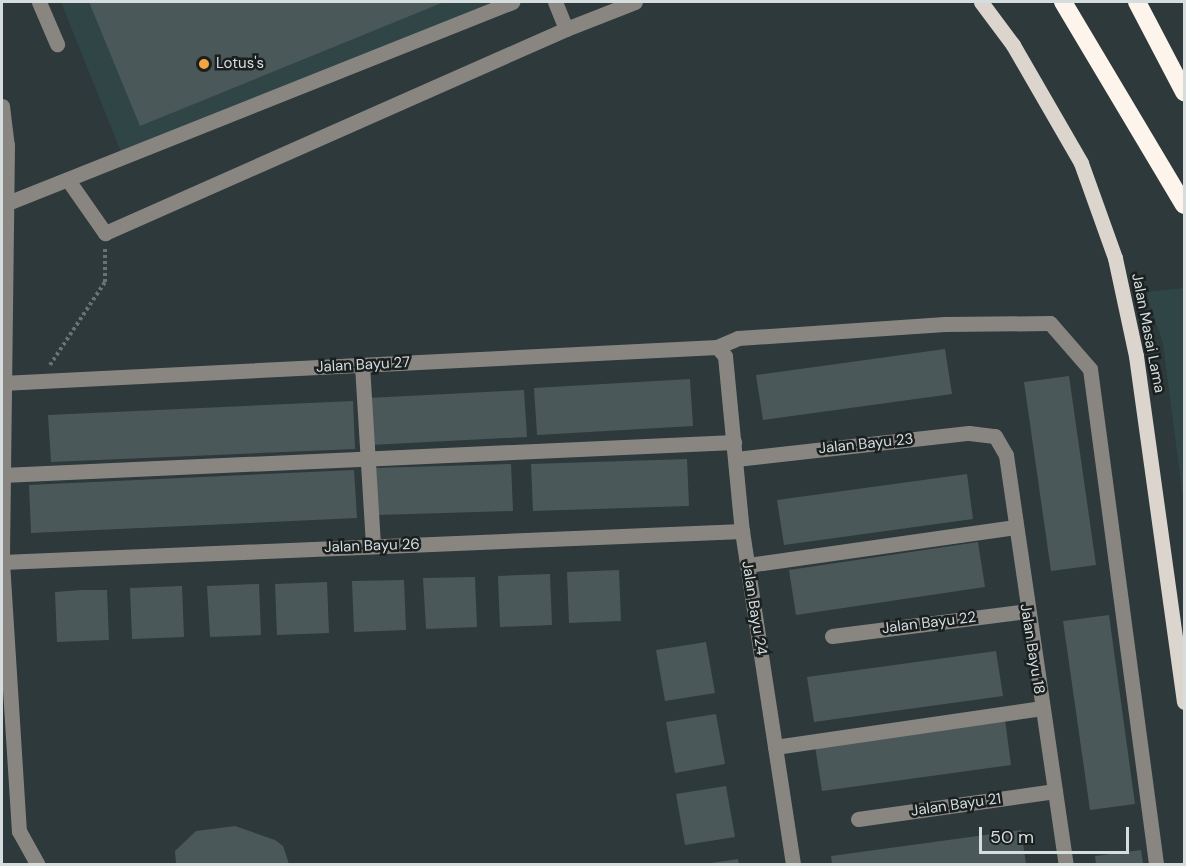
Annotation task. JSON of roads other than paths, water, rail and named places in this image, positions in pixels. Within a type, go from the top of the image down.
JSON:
[{"type":"highway","points":[[1063,2],[1185,205]]},
{"type":"highway","points":[[1137,2],[1185,92]]},
{"type":"main road","name":"Jalan Masai Lama","points":[[981,2],[1013,45],[1081,163],[1115,258],[1136,356],[1185,702]]},
{"type":"street","points":[[39,2],[57,44]]},
{"type":"street","points":[[5,204],[512,2]]},
{"type":"street","points":[[555,2],[566,29]]},
{"type":"street","points":[[68,180],[105,233],[566,29],[635,2]]},
{"type":"street","points":[[2,106],[7,145],[2,383],[2,561],[7,731],[19,831],[37,864]]},
{"type":"street","name":"Jalan Bayu 27","points":[[2,383],[719,349],[749,338],[945,324],[1050,323],[1090,369],[1156,864]]},
{"type":"street","name":"Jalan Bayu 24","points":[[719,349],[734,442],[742,531],[793,864]]},
{"type":"street","points":[[362,365],[373,546]]},
{"type":"street","name":"Jalan Bayu 23","points":[[736,459],[969,433],[995,436]]},
{"type":"street","name":"Jalan Bayu 18","points":[[995,436],[1006,455],[1026,611],[1066,864]]},
{"type":"street","points":[[2,475],[734,442]]},
{"type":"street","points":[[748,566],[1015,527]]},
{"type":"street","name":"Jalan Bayu 26","points":[[2,561],[742,531]]},
{"type":"street","name":"Jalan Bayu 22","points":[[832,636],[1026,611]]},
{"type":"street","points":[[775,747],[1042,708]]},
{"type":"street","name":"Jalan Bayu 21","points":[[858,819],[1055,791]]},
{"type":"place","name":"Lotus's","points":[[204,64]]}]
